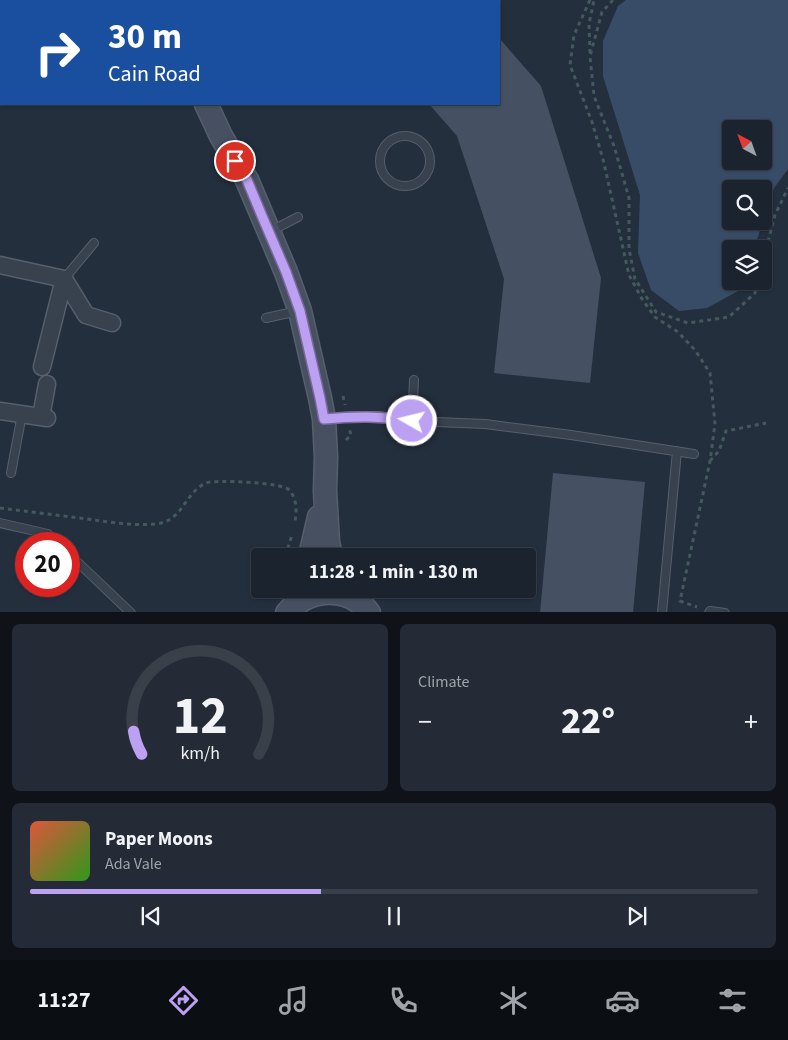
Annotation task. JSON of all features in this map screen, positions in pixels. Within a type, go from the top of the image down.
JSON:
[{"type":"street","points":[[206,105],[221,136],[247,180],[286,272],[300,311],[324,419],[326,457],[324,491],[329,548]]},
{"type":"street","points":[[0,265],[64,279],[86,315],[112,323]]},
{"type":"street","points":[[42,367],[64,279]]},
{"type":"street","points":[[0,411],[44,418],[47,384]]},
{"type":"street","points":[[312,548],[324,491]]},
{"type":"street","points":[[352,598],[368,612]]},
{"type":"lane","points":[[412,137],[426,146],[430,162],[424,178],[408,186],[396,184],[386,177],[380,163],[384,148],[390,142],[396,138],[412,137]]},
{"type":"lane","points":[[269,232],[298,217]]},
{"type":"lane","points":[[64,279],[94,243]]},
{"type":"lane","points":[[266,318],[300,311]]},
{"type":"lane","points":[[412,421],[414,380]]},
{"type":"lane","points":[[12,473],[22,414]]},
{"type":"lane","points":[[324,419],[351,416],[379,416],[412,421],[485,424],[694,454]]},
{"type":"lane","points":[[662,612],[677,451]]},
{"type":"lane","points":[[0,523],[39,532]]},
{"type":"lane","points":[[80,564],[131,612]]},
{"type":"lane","points":[[710,612],[725,612]]},
{"type":"path","points":[[592,0],[588,24],[594,96],[614,146],[629,198],[629,249],[635,279],[656,312],[688,324],[729,316],[755,294],[756,290]]},
{"type":"path","points":[[592,0],[574,35],[570,65],[592,122],[603,159],[630,275],[642,299],[655,317],[678,332],[695,350],[710,373],[716,424],[680,602],[710,612]]},
{"type":"path","points":[[590,56],[602,12],[613,0]]},
{"type":"path","points":[[768,240],[775,215],[788,188]]},
{"type":"path","points":[[710,461],[719,451],[726,431],[766,423]]},
{"type":"path","points":[[350,430],[351,435]]},
{"type":"path","points":[[0,508],[132,525],[157,524],[169,521],[182,508],[193,492],[207,482],[275,484],[288,488],[295,500],[296,518],[288,548]]},
{"type":"water","points":[[626,0],[788,0],[788,169],[774,188],[772,194],[772,180],[722,180],[722,230],[760,230],[757,240],[722,240],[722,290],[740,290],[707,308],[679,311],[651,290],[638,253],[640,195],[603,76],[603,41],[618,6]]},
{"type":"building","points":[[500,39],[541,86],[601,278],[590,383],[494,373],[504,279],[457,136],[430,105],[500,105]]},
{"type":"building","points":[[553,473],[645,482],[633,612],[540,612]]},
{"type":"route","points":[[235,161],[247,180],[286,272],[300,311],[324,419],[351,416],[379,416],[412,421]]}]
